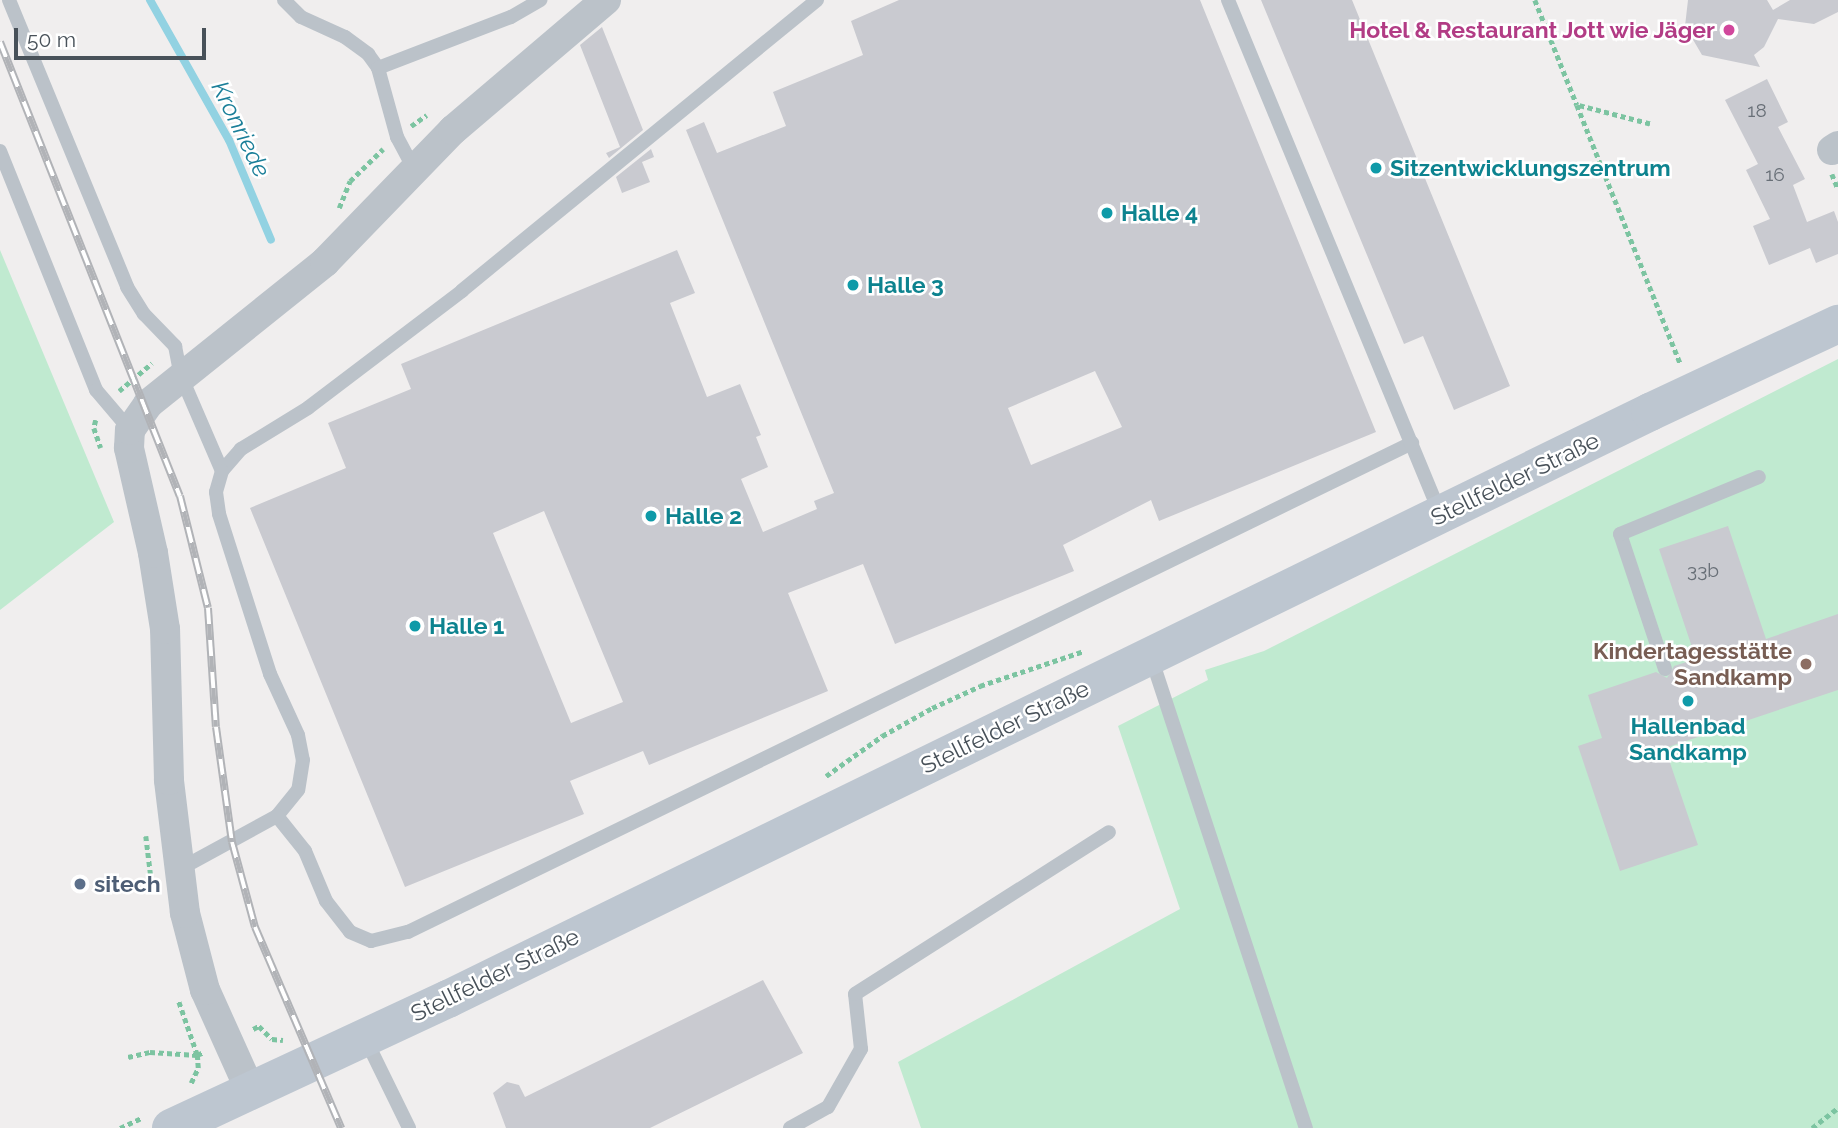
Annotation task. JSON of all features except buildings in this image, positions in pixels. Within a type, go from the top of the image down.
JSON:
[{"type":"street","points":[[250,1090],[194,954],[178,870],[169,780],[165,629],[153,553],[128,448],[130,430],[148,404],[325,262],[453,130],[606,0]]},
{"type":"street","name":"Stellfelder Straße","points":[[160,1121],[250,1090],[364,1037],[1692,392],[1838,324]]},
{"type":"lane","points":[[9,0],[127,287],[144,314],[175,346],[181,376],[222,471]]},
{"type":"lane","points":[[284,0],[301,17],[345,37],[378,68],[397,137],[414,169]]},
{"type":"lane","points":[[378,68],[511,17],[540,0]]},
{"type":"lane","points":[[178,870],[277,816],[298,790],[303,760],[298,735],[270,674],[219,514],[216,492],[222,471],[241,449],[308,408],[462,290],[817,0]]},
{"type":"lane","points":[[1228,0],[1441,515]]},
{"type":"lane","points":[[0,151],[105,405],[130,430]]},
{"type":"lane","points":[[277,816],[305,851],[338,920],[359,938],[388,939],[1412,443]]},
{"type":"lane","points":[[1665,669],[1620,534],[1759,477]]},
{"type":"lane","points":[[1150,656],[1306,1128]]},
{"type":"lane","points":[[790,1128],[828,1107],[861,1049],[856,994],[1109,832]]},
{"type":"lane","points":[[364,1037],[409,1128]]},
{"type":"path","points":[[1535,0],[1692,392]]},
{"type":"path","points":[[1577,105],[1650,124]]},
{"type":"path","points":[[338,216],[350,181],[397,137],[435,109]]},
{"type":"path","points":[[105,405],[135,374],[175,346]]},
{"type":"path","points":[[128,1057],[150,1052],[197,1055],[228,1041]]},
{"type":"path","points":[[184,1091],[194,1080],[197,1055]]},
{"type":"path","points":[[1812,1128],[1838,1108]]},
{"type":"path","points":[[120,1128],[160,1121]]},
{"type":"green space","points":[[0,250],[114,522],[0,610]]},
{"type":"green space","points":[[1838,359],[1838,1128],[921,1128],[898,1062],[1180,909],[1118,726],[1208,680],[1205,670],[1264,651]]},
{"type":"waterway","name":"Kronriede","points":[[150,0],[229,140],[271,240]]},
{"type":"railway","points":[[0,42],[180,496],[208,608],[216,727],[232,842],[255,927],[341,1128]]},
{"type":"place","name":"Hotel & Restaurant Jott wie Jäger","points":[[1729,30]]},
{"type":"place","name":"Sitzentwicklungszentrum","points":[[1376,168]]},
{"type":"place","name":"Halle 4","points":[[1107,213]]},
{"type":"place","name":"Halle 3","points":[[853,285]]},
{"type":"place","name":"Halle 2","points":[[651,516]]},
{"type":"place","name":"Halle 1","points":[[415,626]]},
{"type":"place","name":"Kindertagesstätte Sandkamp","points":[[1806,664]]},
{"type":"place","name":"Hallenbad Sandkamp","points":[[1688,701]]},
{"type":"place","name":"sitech","points":[[80,884]]}]
